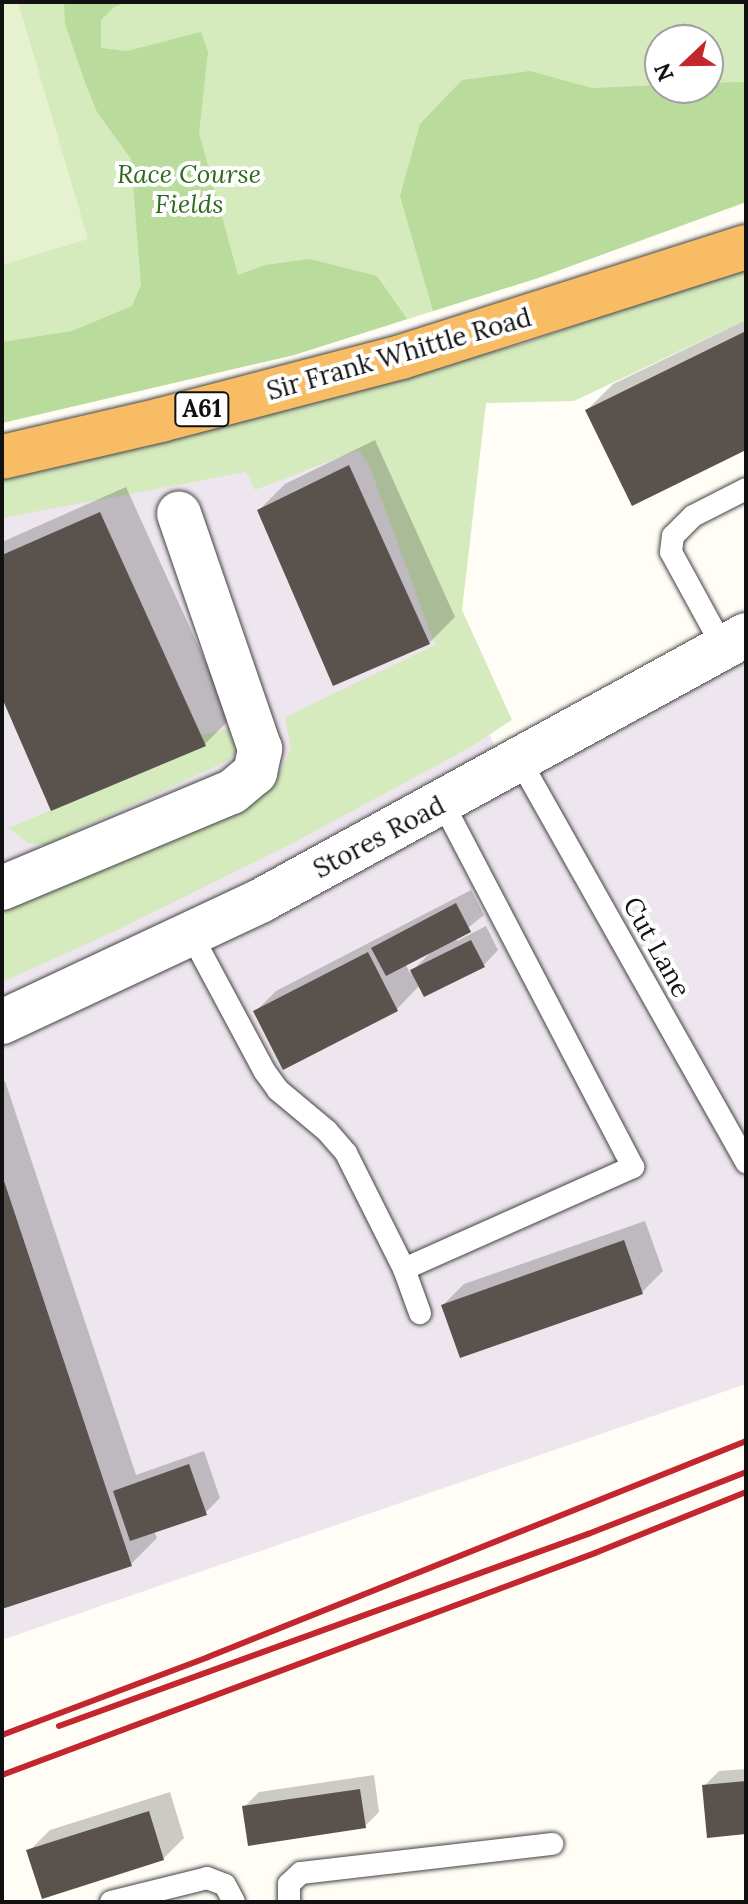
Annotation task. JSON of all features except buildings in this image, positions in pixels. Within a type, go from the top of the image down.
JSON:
[{"type":"highway","name":"Sir Frank Whittle Road","points":[[2,457],[161,420],[401,357],[746,247]]},
{"type":"street","points":[[6,876],[232,792],[255,773],[260,749],[179,514]]},
{"type":"street","name":"Stores Road","points":[[2,1022],[192,936],[443,803],[519,759],[737,647]]},
{"type":"lane","points":[[737,647],[671,552],[673,536],[693,516],[746,489]]},
{"type":"lane","name":"Cut Lane","points":[[519,759],[746,1162]]},
{"type":"lane","points":[[404,1269],[633,1167],[443,803]]},
{"type":"lane","points":[[192,936],[265,1072],[278,1090],[327,1131],[346,1153],[404,1269],[420,1313]]},
{"type":"lane","points":[[289,1902],[289,1884],[301,1873],[552,1844]]},
{"type":"lane","points":[[111,1902],[207,1878],[225,1885],[234,1902]]},
{"type":"shaded area","points":[[384,404],[453,662],[511,778],[746,652],[746,1384],[2,1640],[2,502]]},
{"type":"green space","name":"Race Course Fields","points":[[2,2],[746,2],[746,202],[538,278],[294,355],[2,423]]},
{"type":"green space","points":[[2,2],[18,2],[88,239],[2,265]]},
{"type":"green space","points":[[64,2],[128,2],[114,7],[101,20],[101,48],[127,51],[201,32],[208,52],[199,133],[238,275],[265,265],[310,259],[377,276],[407,319],[294,355],[2,423],[2,342],[72,331],[132,306],[141,285],[131,159],[97,112],[65,24]]},
{"type":"green space","points":[[530,71],[592,88],[644,86],[644,104],[724,104],[724,83],[746,82],[746,202],[538,278],[433,311],[400,196],[420,124],[462,80]]},
{"type":"green space","points":[[746,266],[746,320],[574,401],[486,403],[462,610],[512,720],[469,748],[293,843],[111,933],[2,982],[2,909],[54,890],[272,788],[291,749],[285,717],[435,645],[369,465],[358,450],[255,490],[246,472],[2,518],[2,478],[522,344]]},
{"type":"green space","points":[[235,727],[240,749],[227,761],[45,845],[28,843],[8,828],[205,746],[201,735]]},
{"type":"railway","points":[[2,1735],[208,1657],[746,1441]]},
{"type":"railway","points":[[59,1726],[588,1534],[746,1472]]},
{"type":"railway","points":[[2,1775],[595,1553],[746,1492]]}]
